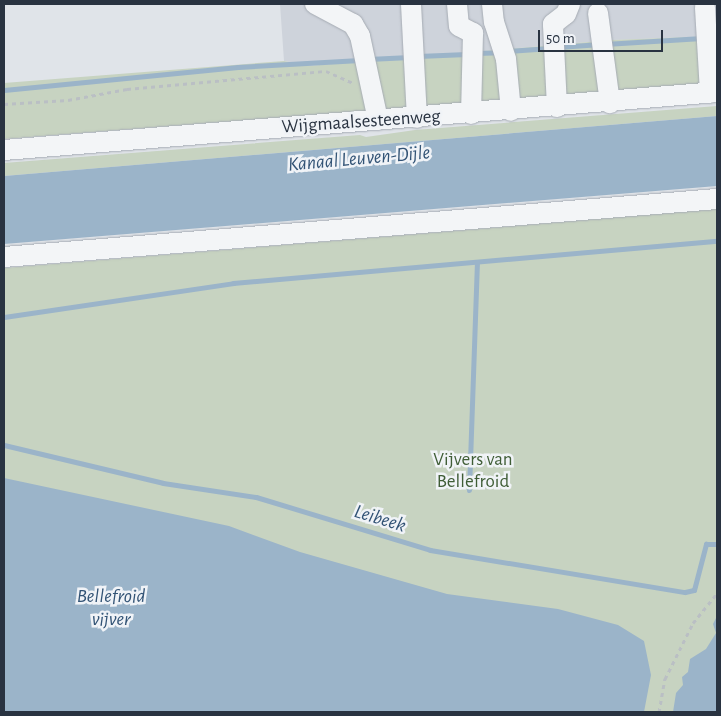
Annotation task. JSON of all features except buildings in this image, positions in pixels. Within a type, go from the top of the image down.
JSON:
[{"type":"street","points":[[315,4],[353,24],[364,48],[378,120]]},
{"type":"street","points":[[410,4],[418,118]]},
{"type":"street","points":[[457,4],[459,26],[473,33],[474,64],[470,79],[471,114]]},
{"type":"street","points":[[492,4],[494,22],[504,50],[511,111]]},
{"type":"street","points":[[557,107],[552,24],[566,14],[570,4]]},
{"type":"street","points":[[598,13],[610,103]]},
{"type":"street","points":[[706,17],[713,93]]},
{"type":"street","name":"Wijgmaalsesteenweg","points":[[4,150],[511,111],[713,93]]},
{"type":"street","points":[[4,257],[717,199]]},
{"type":"path","points":[[4,104],[68,100],[127,89],[326,71],[346,82],[369,78]]},
{"type":"path","points":[[659,712],[664,679],[693,623],[717,593]]},
{"type":"shaded area","points":[[280,4],[717,4],[717,36],[612,40],[308,66],[284,61]]},
{"type":"green space","points":[[717,36],[717,84],[4,139],[4,83],[284,61],[308,66],[612,40]]},
{"type":"green space","points":[[717,106],[717,116],[4,176],[4,163],[360,135],[366,137],[415,130]]},
{"type":"green space","name":"Vijvers van Bellefroid","points":[[717,209],[717,712],[4,712],[4,268]]},
{"type":"water","name":"Kanaal Leuven-Dijle","points":[[717,116],[717,186],[4,244],[4,176]]},
{"type":"water","name":"Bellefroid vijver","points":[[4,478],[229,526],[300,552],[447,594],[558,609],[618,625],[644,641],[651,675],[644,712],[4,712]]},
{"type":"water","points":[[717,616],[717,712],[673,712],[676,693],[683,685],[682,677],[688,672],[690,659],[706,649],[716,633],[713,624]]},
{"type":"waterway","points":[[605,44],[702,38]]},
{"type":"waterway","points":[[558,47],[597,44]]},
{"type":"waterway","points":[[508,51],[550,48]]},
{"type":"waterway","points":[[476,53],[500,52]]},
{"type":"waterway","points":[[418,56],[467,54]]},
{"type":"waterway","points":[[368,59],[410,57]]},
{"type":"waterway","points":[[4,90],[238,67],[360,60]]},
{"type":"waterway","points":[[4,317],[233,283],[717,241]]},
{"type":"waterway","points":[[469,490],[477,262]]},
{"type":"waterway","name":"Leibeek","points":[[4,445],[163,483],[256,497],[430,550],[685,592],[694,590],[706,544],[717,544]]}]
